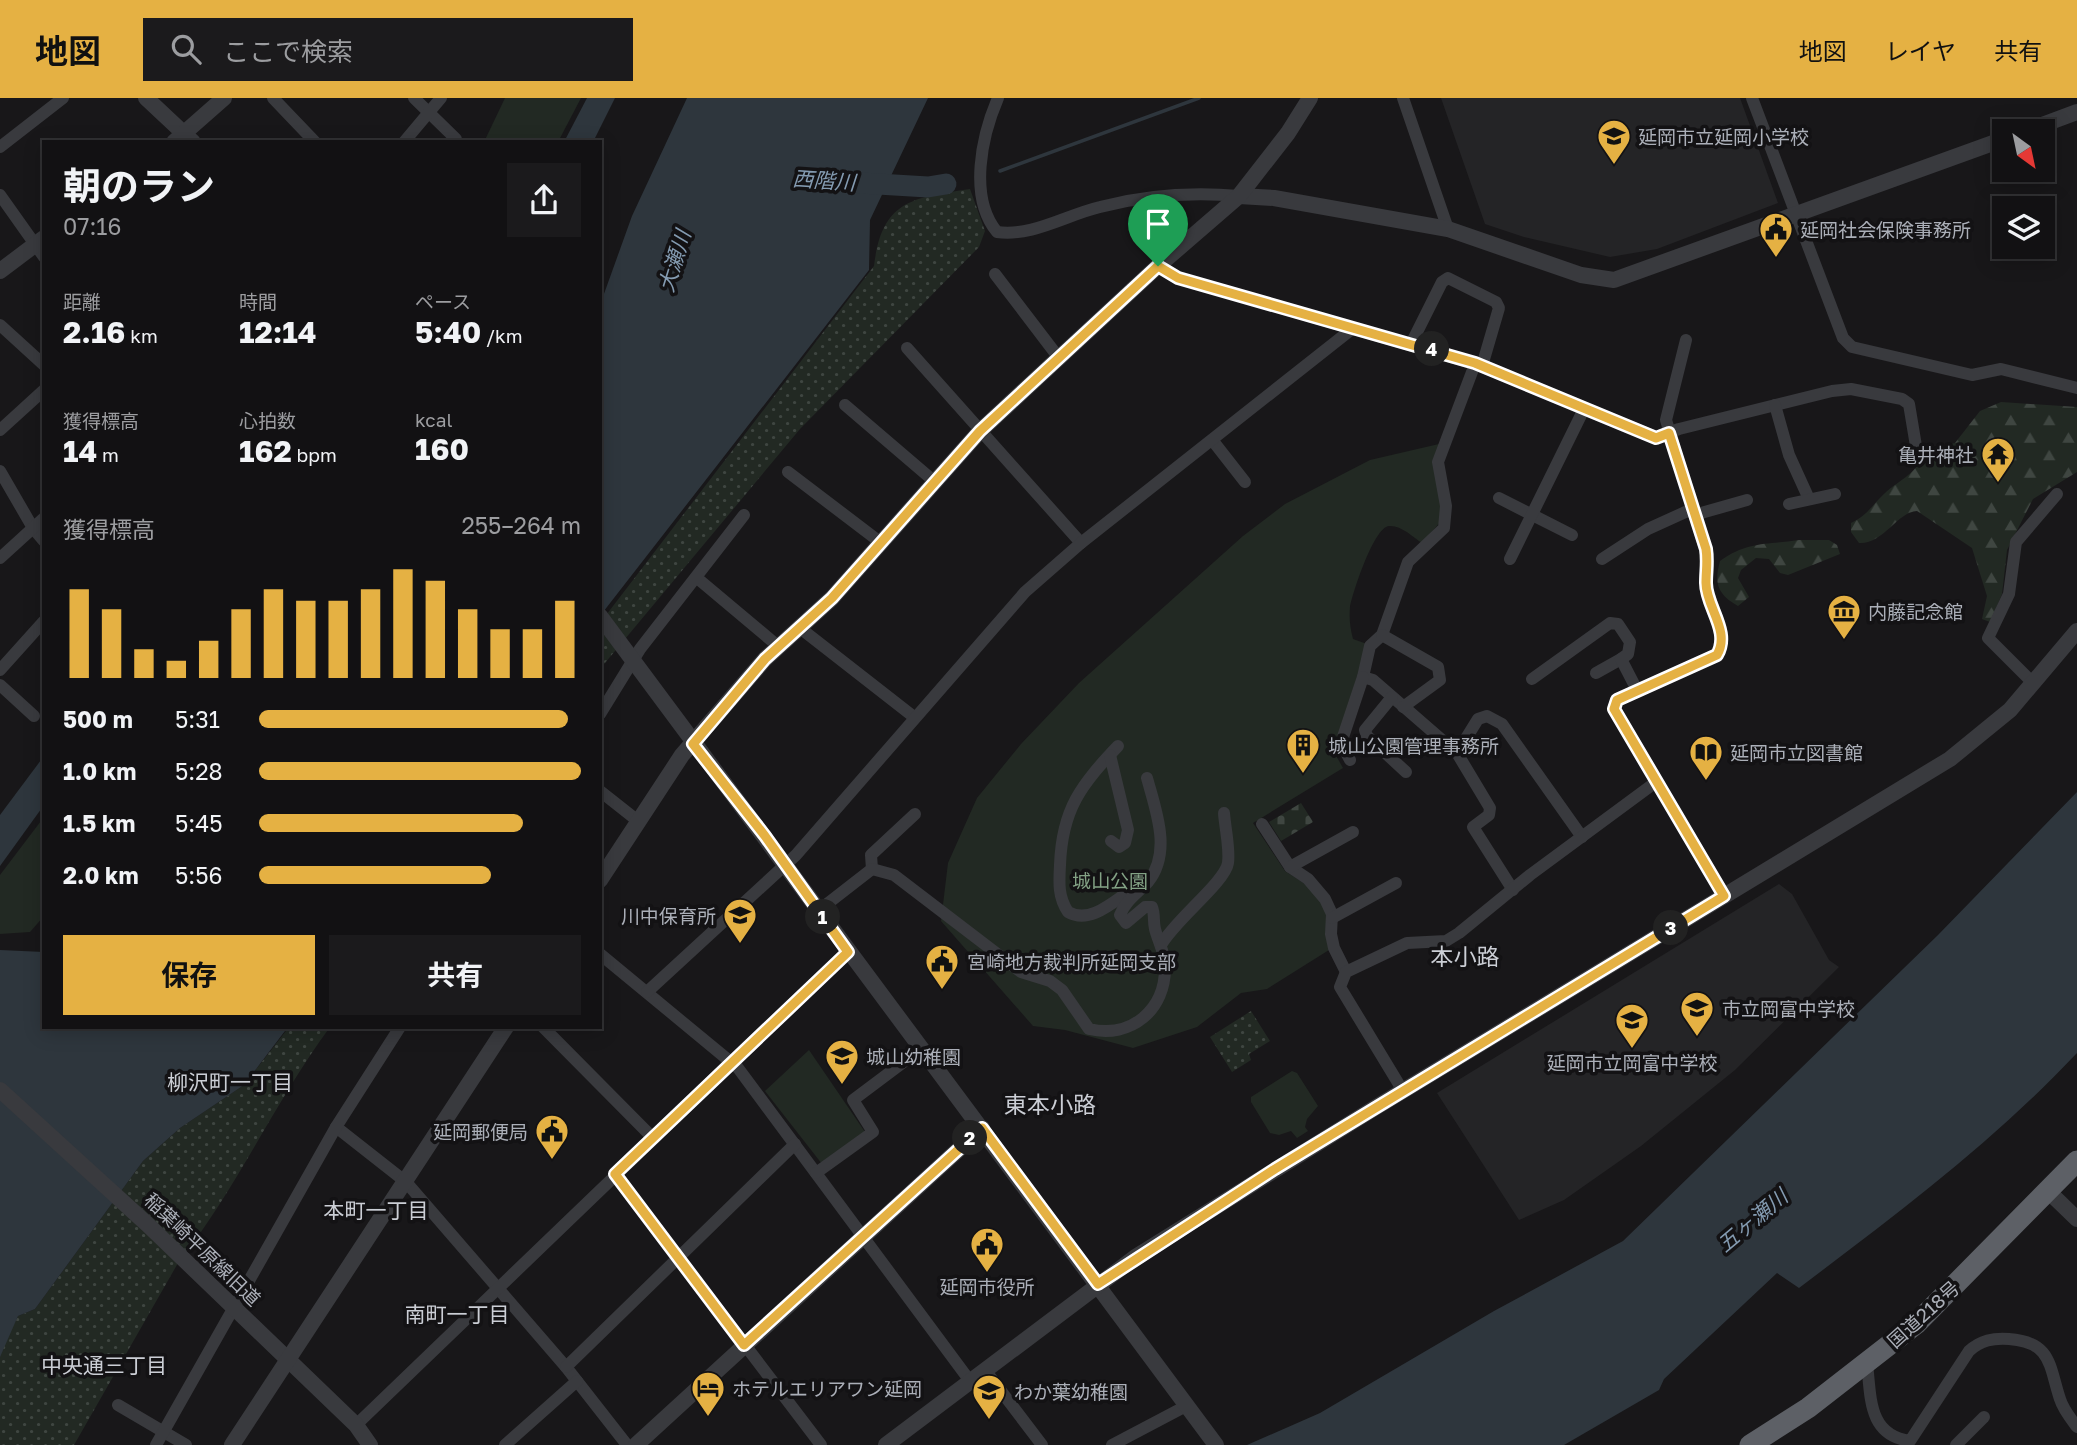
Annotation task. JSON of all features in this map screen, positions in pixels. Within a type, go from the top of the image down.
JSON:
[{"type":"highway","name":"国道218号","points":[[1758,1443],[1916,1324],[2077,1161]]},
{"type":"street","points":[[0,147],[63,98]]},
{"type":"street","points":[[146,98],[184,139],[224,98]]},
{"type":"street","points":[[273,98],[313,140]]},
{"type":"street","points":[[414,98],[456,139]]},
{"type":"street","points":[[406,140],[442,98]]},
{"type":"street","points":[[998,98],[988,127],[981,165],[987,214],[997,232],[1027,232],[1066,216],[1103,206],[1191,192],[1274,198],[1448,229],[1581,275],[1614,280],[1992,143]]},
{"type":"street","points":[[602,877],[693,744],[778,646],[800,628],[980,431],[1158,266],[1239,196],[1288,133],[1310,98]]},
{"type":"street","points":[[1403,98],[1448,229]]},
{"type":"street","points":[[1752,98],[1843,338],[1852,347],[1972,375],[2001,369],[2077,388]]},
{"type":"street","points":[[2055,121],[2077,113]]},
{"type":"street","points":[[0,195],[40,247],[0,271]]},
{"type":"street","points":[[1158,266],[1178,278],[1478,365],[1656,438],[1775,405],[1851,389],[1902,399],[1909,404],[1917,452]]},
{"type":"street","points":[[995,274],[1059,358]]},
{"type":"street","points":[[1350,760],[1341,743],[1363,677],[1370,646],[1382,635],[1408,562],[1444,528],[1446,506],[1438,461],[1499,308],[1496,302],[1448,278],[1442,282],[1412,344]]},
{"type":"street","points":[[0,325],[42,364]]},
{"type":"street","points":[[648,992],[786,864],[1025,592],[1081,543],[1352,329]]},
{"type":"street","points":[[1686,341],[1666,419],[1706,549],[1708,563],[1705,586],[1719,625],[1722,647],[1717,655],[1617,700],[1614,709],[1724,896]]},
{"type":"street","points":[[907,348],[1081,543]]},
{"type":"street","points":[[0,430],[42,392]]},
{"type":"street","points":[[845,405],[935,482]]},
{"type":"street","points":[[1775,405],[1789,455],[1809,499]]},
{"type":"street","points":[[1510,559],[1584,409]]},
{"type":"street","points":[[1213,441],[1245,482]]},
{"type":"street","points":[[0,471],[42,539]]},
{"type":"street","points":[[788,472],[880,542]]},
{"type":"street","points":[[1789,504],[1835,494]]},
{"type":"street","points":[[2034,684],[1988,638],[2009,594],[2016,542],[2057,494]]},
{"type":"street","points":[[1499,498],[1572,535]]},
{"type":"street","points":[[1602,559],[1648,530],[1693,512],[1746,500]]},
{"type":"street","points":[[602,710],[629,654],[696,578],[744,515]]},
{"type":"street","points":[[0,558],[42,520]]},
{"type":"street","points":[[696,578],[778,646]]},
{"type":"street","points":[[602,619],[1216,1445]]},
{"type":"street","points":[[0,670],[42,623]]},
{"type":"street","points":[[1532,679],[1610,623],[1618,624],[1630,642],[1628,654],[1596,673]]},
{"type":"street","points":[[800,628],[914,717]]},
{"type":"street","points":[[886,1445],[1098,1284],[1149,1249],[1950,758],[2010,710],[2077,631]]},
{"type":"street","points":[[1382,635],[1438,667],[1441,673],[1440,680],[1403,707]]},
{"type":"street","points":[[1620,659],[1637,690]]},
{"type":"street","points":[[1363,677],[1373,680],[1457,753],[1490,807],[1489,815],[1473,827],[1513,890]]},
{"type":"street","points":[[0,685],[34,716]]},
{"type":"street","points":[[1392,697],[1366,730],[1367,736],[1406,772]]},
{"type":"street","points":[[1457,753],[1478,719],[1493,718],[1502,724],[1582,837]]},
{"type":"street","points":[[1111,841],[1119,847],[1125,843],[1128,830],[1114,750],[1081,786],[1065,821],[1060,862],[1062,902],[1071,915],[1095,913],[1157,869]]},
{"type":"street","points":[[872,869],[894,875],[1021,972],[1050,981],[1062,990],[1089,1030],[1102,1032],[1130,1028],[1149,1015],[1163,986],[1165,965],[1154,926],[1152,907],[1145,907],[1126,923],[1120,915],[1124,906],[1157,869],[1161,840],[1147,778]]},
{"type":"street","points":[[1403,1091],[1340,987],[1346,972],[1407,943],[1446,941],[1656,782]]},
{"type":"street","points":[[602,793],[638,821]]},
{"type":"street","points":[[1161,945],[1185,911],[1224,874],[1228,862],[1224,813]]},
{"type":"street","points":[[872,869],[872,855],[915,814]]},
{"type":"street","points":[[1262,824],[1290,867],[1320,893],[1332,918],[1334,948],[1346,972]]},
{"type":"street","points":[[1290,867],[1353,832]]},
{"type":"street","points":[[818,911],[872,869]]},
{"type":"street","points":[[1332,918],[1396,883]]},
{"type":"street","points":[[356,1426],[496,1288],[848,952]]},
{"type":"street","points":[[602,956],[732,1063],[970,1381]]},
{"type":"street","points":[[156,1445],[336,1127],[399,1029]]},
{"type":"street","points":[[232,1445],[505,1029]]},
{"type":"street","points":[[546,1029],[652,1138]]},
{"type":"street","points":[[816,1173],[873,1132],[853,1100],[920,1049]]},
{"type":"street","name":"稲葉崎平原線旧道","points":[[0,1090],[202,1277],[356,1426],[370,1445]]},
{"type":"street","points":[[336,1127],[406,1182],[566,1367],[627,1445]]},
{"type":"street","points":[[636,1445],[982,1128]]},
{"type":"street","points":[[566,1367],[795,1144]]},
{"type":"street","points":[[615,1174],[821,1445]]},
{"type":"street","points":[[2048,1191],[2077,1219]]},
{"type":"street","points":[[1867,1363],[1874,1416],[1905,1442],[1969,1351],[1990,1339],[2012,1339],[2043,1350],[2051,1363],[2061,1402],[2077,1427]]},
{"type":"street","points":[[985,1370],[1042,1445]]},
{"type":"street","points":[[505,1445],[577,1381]]},
{"type":"street","points":[[118,1405],[186,1445]]},
{"type":"street","points":[[1112,1445],[1188,1405]]},
{"type":"street","points":[[1956,1445],[1984,1418]]},
{"type":"shaded area","name":"延岡市立延岡小学校","points":[[1441,98],[1740,98],[1778,203],[1657,249],[1610,257],[1524,237],[1485,224]]},
{"type":"shaded area","name":"延岡市立岡富中学校","points":[[1779,884],[1792,894],[1829,960],[1839,967],[1735,1070],[1641,1146],[1564,1200],[1519,1220],[1437,1093]]},
{"type":"green space","points":[[505,98],[581,98],[559,140],[485,140]]},
{"type":"green space","points":[[970,189],[985,231],[979,247],[800,429],[602,667],[602,620],[874,266],[884,227],[893,215],[903,206],[932,196]]},
{"type":"green space","points":[[2001,402],[2077,407],[2077,472],[2033,499],[2007,550],[2002,594],[1990,622],[1982,619],[1987,596],[1972,548],[1917,511],[1903,517],[1876,539],[1868,542],[1859,543],[1851,532],[1851,523],[1911,473],[1928,449],[1955,443],[1980,411]]},
{"type":"green space","name":"城山公園","points":[[1439,444],[1443,519],[1422,543],[1398,527],[1389,526],[1383,529],[1365,561],[1352,599],[1350,627],[1353,639],[1367,644],[1339,737],[1329,743],[1343,768],[1253,823],[1285,871],[1316,891],[1327,910],[1329,950],[1267,989],[1241,993],[1197,1027],[1133,1048],[1065,1030],[1033,1026],[941,921],[948,863],[977,798],[1021,744],[1079,683],[1243,536],[1285,504],[1370,460]]},
{"type":"green space","points":[[1799,540],[1829,540],[1837,545],[1840,554],[1788,575],[1780,573],[1769,559],[1756,558],[1741,570],[1738,578],[1749,597],[1738,606],[1721,592],[1717,576],[1720,561],[1749,547]]},
{"type":"green space","points":[[1301,803],[1313,822],[1281,841],[1269,822]]},
{"type":"green space","points":[[42,820],[42,918],[30,932],[0,934],[0,875]]},
{"type":"green space","points":[[1251,1011],[1270,1041],[1249,1054],[1251,1060],[1232,1072],[1210,1037]]},
{"type":"green space","points":[[287,1029],[329,1029],[218,1206],[178,1263],[74,1445],[0,1445],[0,1351],[18,1316],[35,1309],[143,1161],[180,1128],[244,1085]]},
{"type":"green space","points":[[809,1050],[865,1132],[822,1164],[765,1091]]},
{"type":"green space","points":[[1292,1071],[1297,1073],[1318,1106],[1307,1119],[1305,1127],[1308,1131],[1297,1138],[1291,1131],[1279,1135],[1270,1133],[1251,1102],[1251,1097]]},
{"type":"water","points":[[587,98],[615,98],[594,140],[565,140]]},
{"type":"water","name":"大瀬川","points":[[687,98],[928,98],[870,220],[869,270],[602,613],[602,299],[632,216]]},
{"type":"water","points":[[42,759],[42,808],[0,866],[0,815]]},
{"type":"water","name":"五ヶ瀬川","points":[[2077,792],[2077,1053],[2011,1118],[1908,1205],[1799,1288],[1777,1273],[1664,1379],[1659,1390],[1564,1445],[1247,1445],[1320,1413],[1494,1311],[1623,1241],[1938,935]]},
{"type":"water","points":[[0,950],[42,952],[42,1029],[286,1029],[244,1085],[180,1128],[143,1161],[35,1309],[18,1316],[0,1357]]},
{"type":"waterway","name":"西階川","points":[[1000,171],[1199,98]]},
{"type":"waterway","name":"西階川","points":[[861,183],[928,187],[946,184]]},
{"type":"place","name":"延岡市立延岡小学校","points":[[1614,166]]},
{"type":"place","name":"延岡社会保険事務所","points":[[1776,259]]},
{"type":"place","name":"亀井神社","points":[[1998,484]]},
{"type":"place","name":"内藤記念館","points":[[1844,641]]},
{"type":"place","name":"城山公園管理事務所","points":[[1303,775]]},
{"type":"place","name":"延岡市立図書館","points":[[1706,782]]},
{"type":"place","name":"川中保育所","points":[[740,945]]},
{"type":"place","name":"宮崎地方裁判所延岡支部","points":[[942,991]]},
{"type":"place","name":"市立岡富中学校","points":[[1697,1038]]},
{"type":"place","name":"延岡市立岡富中学校","points":[[1632,1050]]},
{"type":"place","name":"城山幼稚園","points":[[842,1086]]},
{"type":"place","name":"延岡郵便局","points":[[552,1161]]},
{"type":"place","name":"延岡市役所","points":[[987,1274]]},
{"type":"place","name":"ホテルエリアワン延岡","points":[[708,1418]]},
{"type":"place","name":"わか葉幼稚園","points":[[989,1421]]},
{"type":"district","name":"本小路","points":[[1465,956]]},
{"type":"district","name":"柳沢町一丁目","points":[[230,1082]]},
{"type":"district","name":"東本小路","points":[[1050,1104]]},
{"type":"district","name":"本町一丁目","points":[[376,1210]]},
{"type":"district","name":"南町一丁目","points":[[457,1314]]},
{"type":"district","name":"中央通三丁目","points":[[104,1365]]},
{"type":"route","points":[[1158,266],[1178,278],[1475,363],[1656,438],[1669,433],[1706,549],[1708,563],[1705,586],[1719,625],[1722,647],[1717,655],[1617,700],[1614,709],[1724,896],[1275,1169],[1137,1256],[1098,1284],[982,1128],[744,1345],[615,1174],[848,952],[765,836],[693,744],[765,659],[832,598],[980,431],[1158,266]]}]
